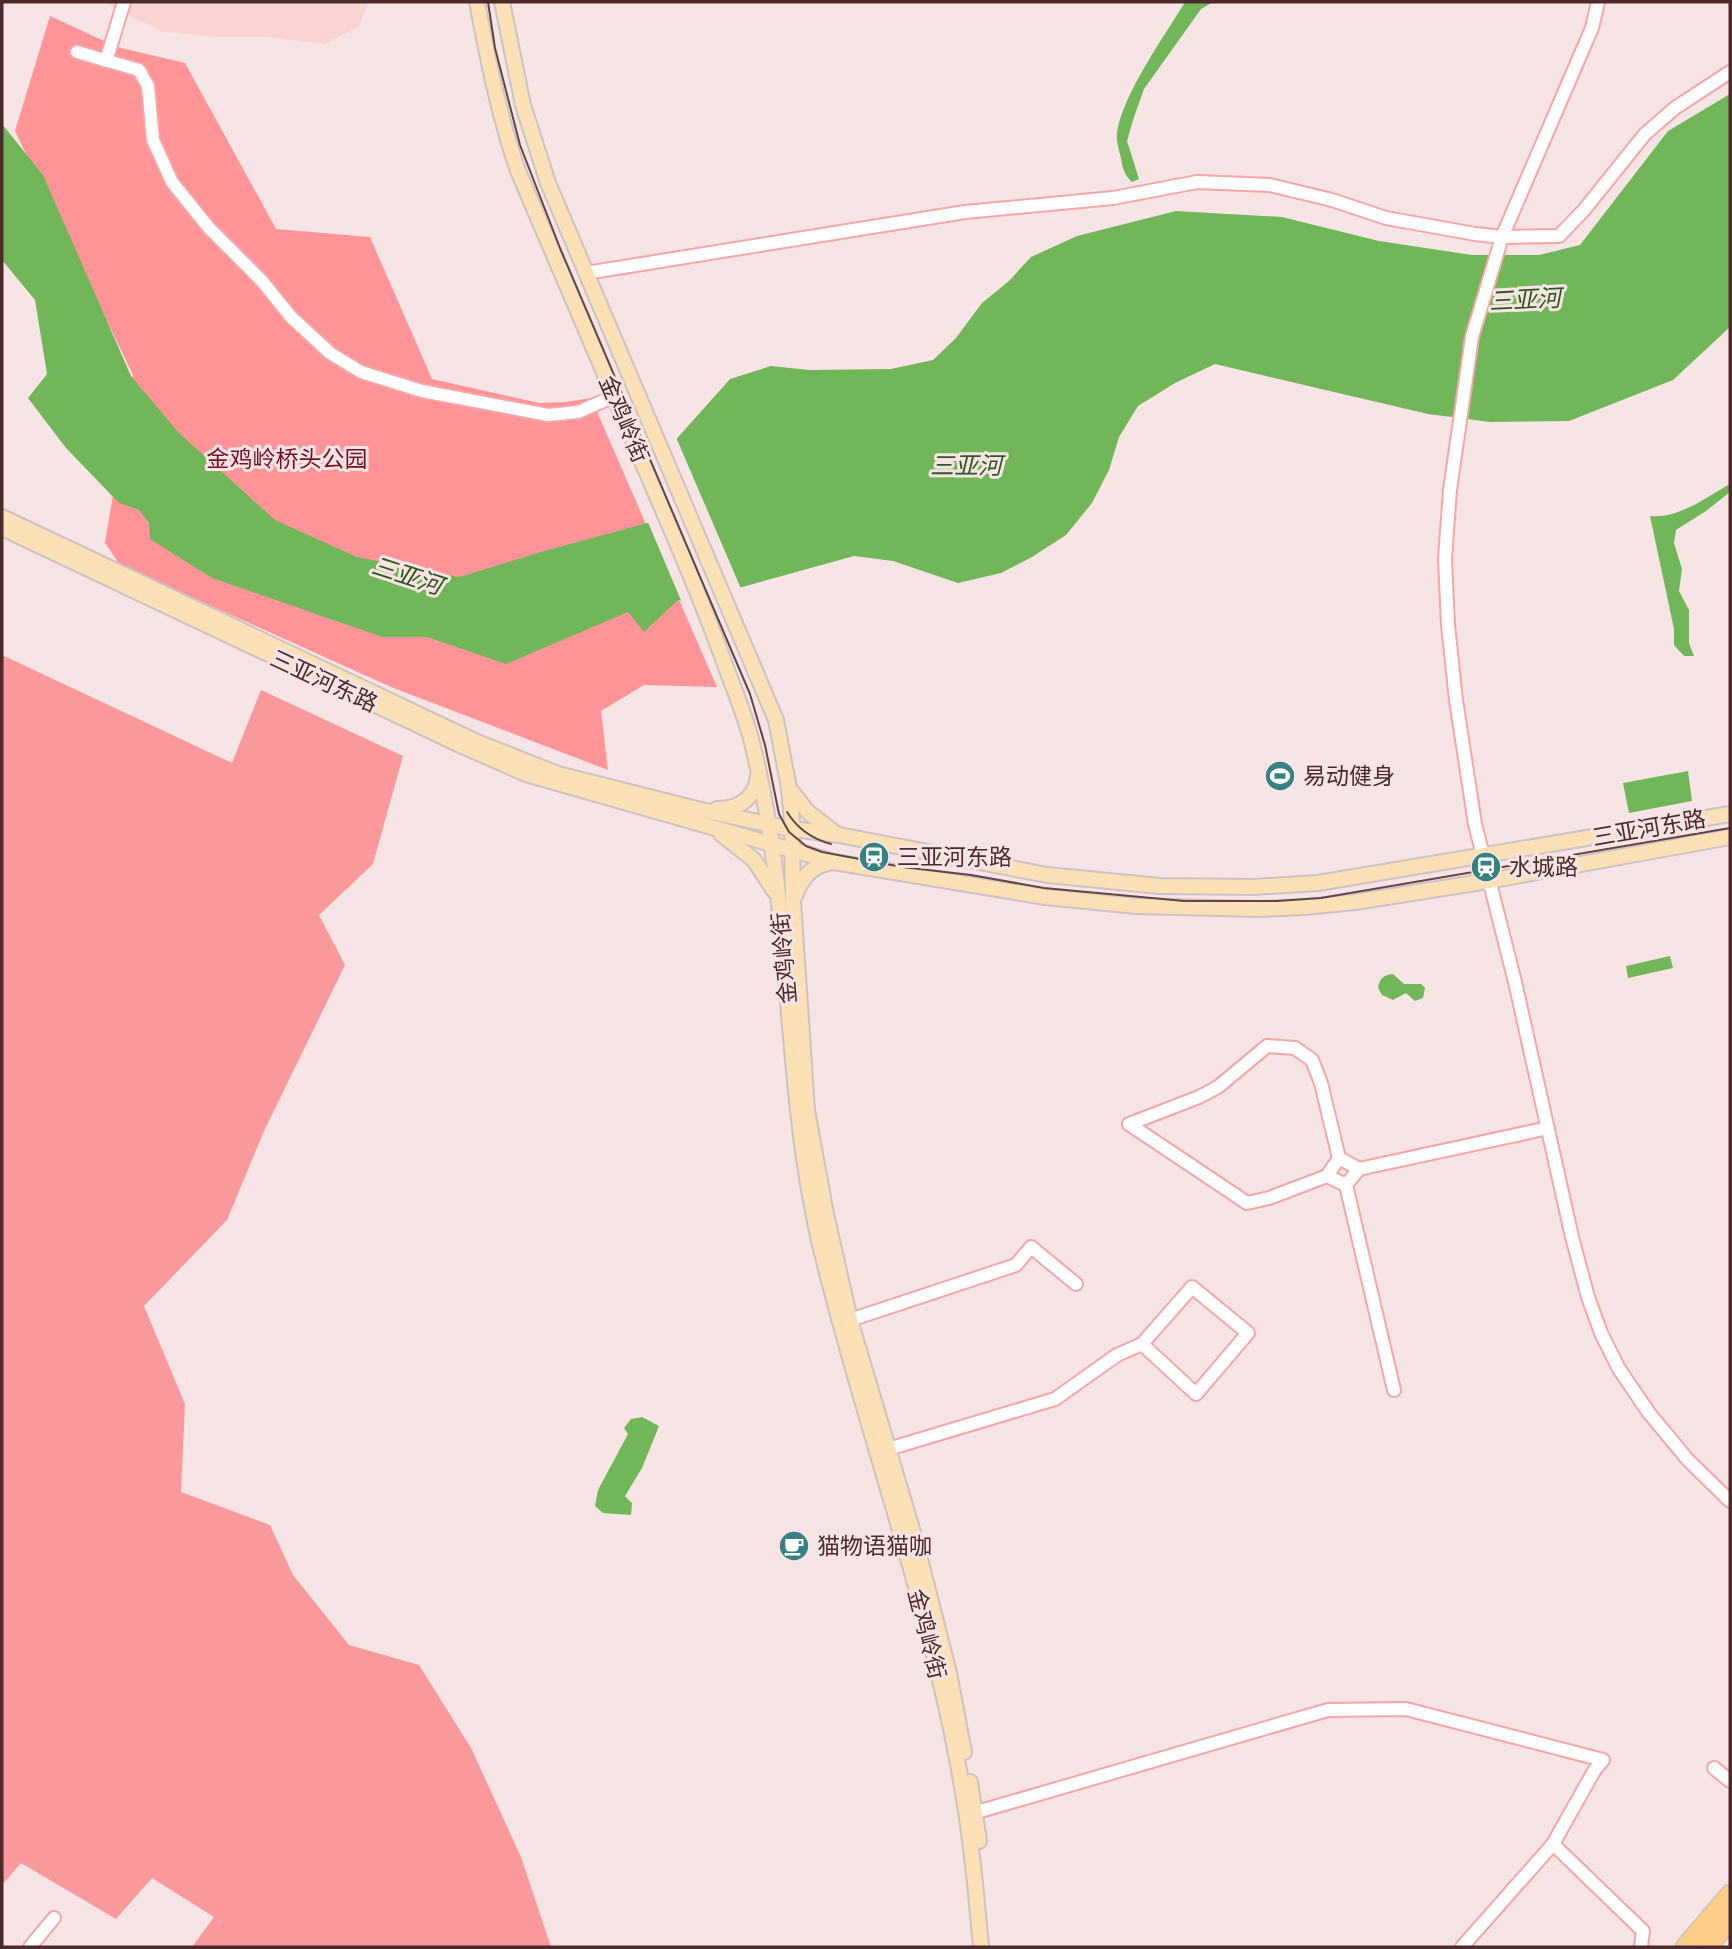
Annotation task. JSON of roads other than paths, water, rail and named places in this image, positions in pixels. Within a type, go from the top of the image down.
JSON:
[{"type":"highway","points":[[1685,1947],[1730,1894]]},
{"type":"highway","points":[[1707,1947],[1730,1920]]},
{"type":"main road","name":"金鸡岭街","points":[[477,2],[495,96],[518,172],[710,620],[744,715],[758,767],[772,845],[786,900],[807,1110],[826,1214],[850,1320],[915,1539],[949,1674],[977,1812],[989,1947]]},
{"type":"main road","name":"金鸡岭街","points":[[502,2],[523,105],[548,183],[776,720],[789,788],[793,829],[793,851],[786,900],[799,1123],[809,1198],[824,1262],[922,1606],[937,1671],[961,1779],[972,1853],[981,1947]]},
{"type":"main road","name":"三亚河东路","points":[[2,517],[477,742],[558,774],[699,816],[772,845],[834,862],[1045,897],[1160,907],[1258,909],[1306,907],[1488,881],[1730,837]]},
{"type":"main road","name":"三亚河东路","points":[[2,528],[526,774],[699,816],[839,835],[1047,874],[1092,881],[1177,887],[1300,885],[1730,814]]},
{"type":"main road","points":[[699,816],[727,810],[746,800],[757,784],[758,767]]},
{"type":"main road","points":[[789,788],[808,813],[839,835]]},
{"type":"main road","points":[[699,816],[754,860],[786,900],[808,873],[824,863],[834,862]]},
{"type":"street","points":[[106,61],[124,2]]},
{"type":"street","points":[[1598,2],[1587,40],[1501,242],[1472,337],[1450,490],[1445,559],[1448,625],[1464,763],[1482,856],[1512,968],[1572,1237],[1601,1333],[1619,1369],[1648,1413],[1688,1460],[1730,1500]]},
{"type":"street","points":[[77,52],[139,71],[148,86],[153,140],[172,182],[209,228],[262,281],[291,317],[330,353],[361,373],[422,391],[548,415],[578,412],[615,396]]},
{"type":"street","points":[[586,273],[965,212],[1114,198],[1197,182],[1270,185],[1332,200],[1386,218],[1501,242],[1559,236],[1610,180],[1645,134],[1675,108],[1730,72]]},
{"type":"street","points":[[1339,1157],[1327,1176],[1269,1198],[1247,1203],[1129,1124],[1218,1087],[1267,1046],[1294,1048],[1312,1060],[1321,1083],[1339,1157],[1359,1169]]},
{"type":"street","points":[[1346,1185],[1359,1169],[1548,1128]]},
{"type":"street","points":[[1327,1176],[1346,1185]]},
{"type":"street","points":[[1346,1185],[1394,1390]]},
{"type":"street","points":[[850,1320],[1016,1265],[1031,1247],[1076,1284]]},
{"type":"street","points":[[888,1449],[1055,1399],[1117,1355],[1142,1344],[1192,1287],[1248,1334],[1196,1394],[1142,1344]]},
{"type":"street","points":[[977,1812],[1328,1710],[1406,1709],[1603,1760],[1594,1771],[1553,1844],[1462,1947]]},
{"type":"street","points":[[1714,1768],[1730,1781]]},
{"type":"street","points":[[1553,1844],[1643,1931],[1642,1947]]},
{"type":"street","points":[[30,1947],[54,1918]]},
{"type":"water","points":[[1185,2],[1213,2],[1201,9],[1144,89],[1127,141],[1139,179],[1132,182],[1123,168],[1117,142],[1121,116],[1146,65]]},
{"type":"water","name":"三亚河","points":[[1730,94],[1730,327],[1673,380],[1569,421],[1490,422],[1428,414],[1215,364],[1175,383],[1138,406],[1119,437],[1109,470],[1092,503],[1066,535],[1001,573],[958,583],[893,561],[854,556],[688,602],[678,600],[644,632],[628,612],[506,664],[427,637],[382,637],[212,578],[150,539],[149,523],[139,510],[119,503],[66,448],[28,398],[47,374],[35,300],[2,260],[2,124],[43,175],[131,376],[179,433],[275,520],[357,557],[459,577],[651,522],[655,463],[730,379],[771,366],[809,370],[891,369],[933,360],[956,338],[982,303],[1009,281],[1031,257],[1077,236],[1176,211],[1282,217],[1379,241],[1472,255],[1539,255],[1580,245],[1668,131]]},
{"type":"water","points":[[1730,484],[1730,492],[1676,530],[1674,543],[1682,569],[1679,591],[1689,610],[1689,643],[1694,656],[1684,656],[1674,645],[1674,629],[1650,516],[1682,511]]},
{"type":"water","points":[[1688,771],[1692,801],[1629,813],[1623,783]]},
{"type":"water","points":[[1670,956],[1673,968],[1628,978],[1626,966]]},
{"type":"water","points":[[1393,974],[1404,984],[1421,984],[1425,988],[1423,998],[1415,1001],[1406,993],[1393,1000],[1382,995],[1378,988],[1382,978]]},
{"type":"water","points":[[642,1417],[659,1426],[642,1468],[625,1496],[632,1503],[631,1515],[603,1513],[595,1506],[598,1490],[628,1434],[624,1428],[631,1419]]},
{"type":"tram line","points":[[488,2],[495,48],[520,145],[560,248],[750,694],[765,745],[779,814],[789,832],[806,846],[822,852],[902,867],[971,875],[1044,888],[1184,901],[1277,901],[1321,898],[1730,828]]},
{"type":"tram line","points":[[787,812],[806,832],[831,844]]},
{"type":"place","name":"易动健身","points":[[1280,776]]},
{"type":"place","name":"三亚河东路","points":[[874,857]]},
{"type":"place","name":"水城路","points":[[1486,867]]},
{"type":"place","name":"猫物语猫咖","points":[[794,1546]]},
{"type":"park label","name":"金鸡岭桥头公园","points":[[287,459]]}]
